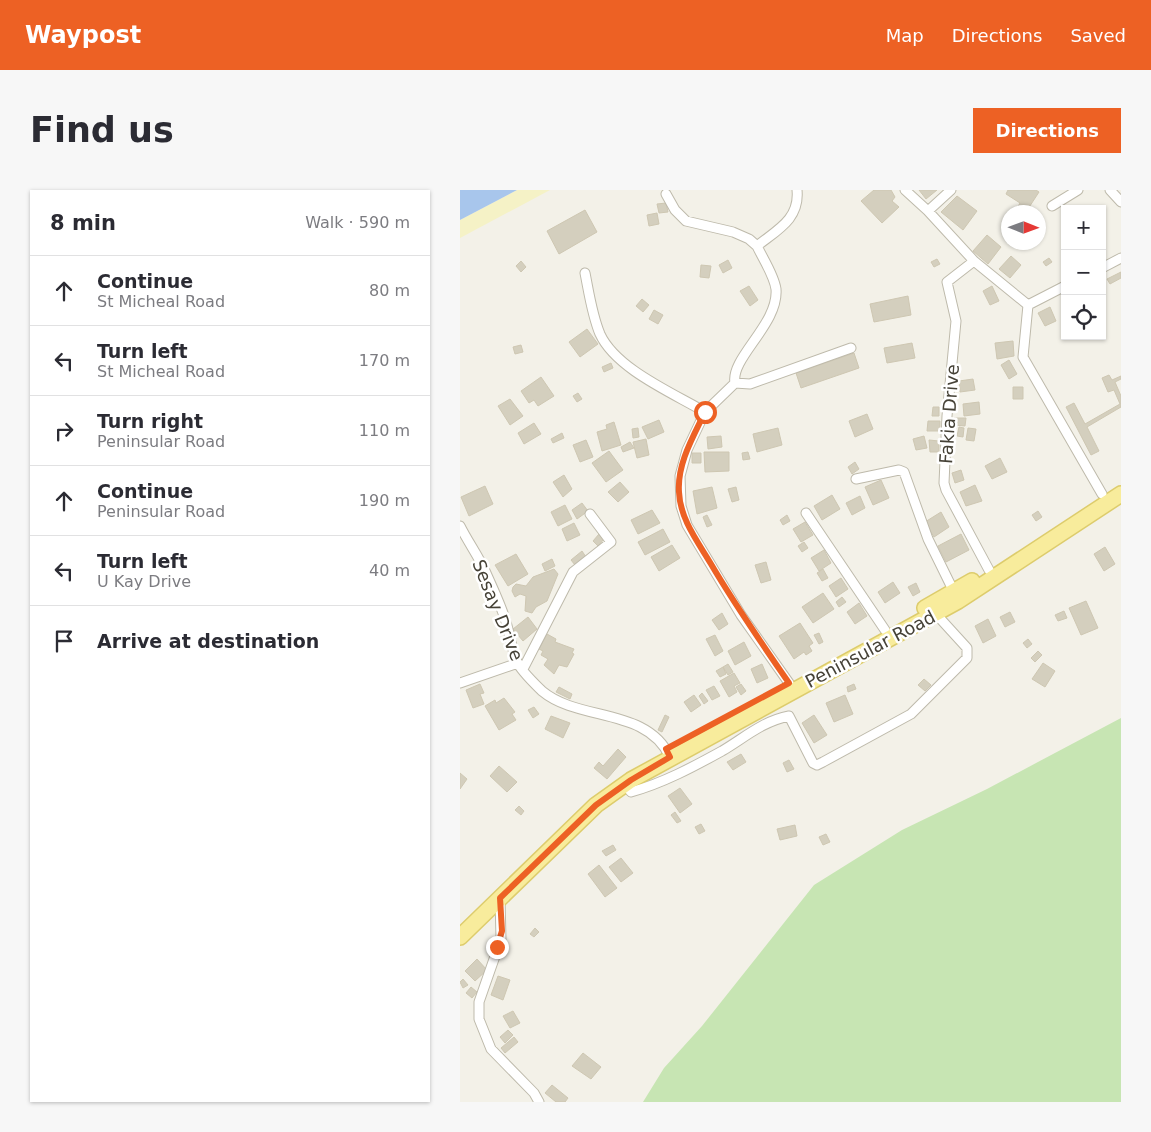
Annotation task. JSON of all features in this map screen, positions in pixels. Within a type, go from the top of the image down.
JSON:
[{"type":"main road","name":"Peninsular Road","points":[[460,924],[589,800],[627,770],[668,753],[936,614],[988,570],[1121,482]]},
{"type":"main road","name":"Peninsular Road","points":[[460,937],[596,805],[668,753],[885,630],[956,597],[1121,494]]},
{"type":"street","points":[[757,246],[789,221],[797,204],[797,190]]},
{"type":"street","points":[[905,190],[928,211],[974,261],[1028,305]]},
{"type":"street","points":[[928,211],[951,190]]},
{"type":"street","points":[[1052,206],[1078,190]]},
{"type":"street","points":[[1110,190],[1121,202]]},
{"type":"street","points":[[666,194],[675,210],[686,221],[734,232],[749,239],[757,246],[774,283],[776,293],[769,318],[735,370],[735,383],[705,412],[687,450],[680,476],[680,506],[688,525],[741,615],[789,683]]},
{"type":"street","points":[[1106,266],[1121,258]]},
{"type":"street","name":"Fakia Drive","points":[[974,261],[947,282],[956,321],[947,416],[944,483],[988,570]]},
{"type":"street","points":[[585,273],[601,335],[612,351],[647,378],[705,412]]},
{"type":"street","points":[[1028,305],[1061,288]]},
{"type":"street","points":[[1028,305],[1023,357],[1102,494]]},
{"type":"street","points":[[735,383],[750,384],[851,348]]},
{"type":"street","points":[[856,479],[899,470],[904,472],[925,531],[956,597]]},
{"type":"street","points":[[806,513],[885,630]]},
{"type":"street","points":[[460,683],[520,666],[573,572],[611,542],[590,514]]},
{"type":"street","name":"Sesay Drive","points":[[460,526],[484,570],[506,620],[520,666],[543,692],[564,703],[634,725],[652,734],[668,753]]},
{"type":"street","points":[[624,784],[631,792],[669,779],[722,750],[770,720],[787,716],[792,717],[813,763],[817,764],[847,749],[911,714],[967,658],[967,648],[936,614]]},
{"type":"street","points":[[500,898],[501,939],[479,1002],[479,1020],[491,1049],[534,1093],[539,1102]]},
{"type":"green space","points":[[1121,718],[1121,1102],[643,1102],[664,1068],[702,1026],[814,885],[902,830],[987,789]]},
{"type":"sand","points":[[517,190],[550,190],[460,238],[460,220]]},
{"type":"water","points":[[460,190],[517,190],[460,220]]},
{"type":"building","points":[[874,190],[891,190],[895,197],[892,201],[899,207],[882,223],[861,201]]},
{"type":"building","points":[[919,190],[937,190],[926,199]]},
{"type":"building","points":[[1008,190],[1036,190],[1039,192],[1031,205],[1019,205],[1020,203],[1006,194]]},
{"type":"building","points":[[957,196],[977,211],[963,230],[941,212]]},
{"type":"building","points":[[666,203],[668,212],[659,213],[657,204]]},
{"type":"building","points":[[585,210],[597,232],[559,254],[547,231]]},
{"type":"building","points":[[657,213],[659,224],[649,226],[647,215]]},
{"type":"building","points":[[987,235],[1001,247],[988,264],[973,251]]},
{"type":"building","points":[[1011,256],[1021,265],[1010,278],[999,269]]},
{"type":"building","points":[[1049,258],[1052,262],[1046,266],[1043,262]]},
{"type":"building","points":[[937,259],[940,264],[934,267],[931,262]]},
{"type":"building","points":[[728,260],[732,268],[723,273],[719,265]]},
{"type":"building","points":[[521,261],[526,267],[521,272],[516,266]]},
{"type":"building","points":[[701,265],[711,266],[709,278],[700,277]]},
{"type":"building","points":[[1121,272],[1121,278],[1110,284],[1107,279]]},
{"type":"building","points":[[749,286],[758,300],[750,306],[740,291]]},
{"type":"building","points":[[992,286],[999,301],[990,305],[983,291]]},
{"type":"building","points":[[908,296],[911,315],[874,322],[870,304]]},
{"type":"building","points":[[642,299],[649,305],[643,312],[636,306]]},
{"type":"building","points":[[1050,307],[1056,321],[1045,326],[1038,313]]},
{"type":"building","points":[[654,310],[663,315],[658,324],[649,319]]},
{"type":"building","points":[[587,329],[598,344],[580,357],[569,342]]},
{"type":"building","points":[[1013,341],[1014,356],[997,359],[995,343]]},
{"type":"building","points":[[912,343],[915,358],[887,363],[884,348]]},
{"type":"building","points":[[521,345],[523,352],[515,354],[513,347]]},
{"type":"building","points":[[854,353],[859,368],[801,388],[796,373]]},
{"type":"building","points":[[1009,360],[1017,374],[1009,379],[1001,365]]},
{"type":"building","points":[[611,363],[613,368],[604,372],[602,367]]},
{"type":"building","points":[[1109,375],[1112,380],[1121,376],[1121,379],[1115,382],[1121,396],[1121,407],[1087,427],[1099,451],[1091,455],[1066,407],[1074,403],[1085,424],[1120,404],[1114,390],[1108,392],[1102,378]]},
{"type":"building","points":[[541,377],[554,396],[538,406],[534,400],[529,403],[521,391]]},
{"type":"building","points":[[973,379],[975,390],[960,392],[959,381]]},
{"type":"building","points":[[1013,387],[1023,387],[1023,399],[1013,399]]},
{"type":"building","points":[[578,393],[582,399],[577,402],[573,396]]},
{"type":"building","points":[[510,399],[523,416],[510,425],[498,406]]},
{"type":"building","points":[[979,402],[980,414],[964,416],[963,404]]},
{"type":"building","points":[[933,407],[939,407],[939,416],[932,416]]},
{"type":"building","points":[[867,414],[873,429],[855,437],[849,421]]},
{"type":"building","points":[[954,418],[966,418],[965,426],[954,425]]},
{"type":"building","points":[[659,420],[664,432],[648,439],[642,427]]},
{"type":"building","points":[[928,421],[940,421],[940,431],[927,431]]},
{"type":"building","points":[[614,422],[621,445],[602,451],[597,432],[607,429],[606,425]]},
{"type":"building","points":[[534,423],[541,434],[524,444],[518,433]]},
{"type":"building","points":[[959,427],[964,428],[963,437],[957,436]]},
{"type":"building","points":[[638,428],[639,437],[633,438],[632,429]]},
{"type":"building","points":[[778,428],[782,445],[757,452],[753,434]]},
{"type":"building","points":[[968,428],[976,429],[974,441],[966,440]]},
{"type":"building","points":[[562,433],[564,438],[553,443],[551,439]]},
{"type":"building","points":[[721,436],[722,447],[708,449],[707,437]]},
{"type":"building","points":[[924,436],[927,448],[916,450],[913,439]]},
{"type":"building","points":[[646,439],[649,455],[637,458],[633,442]]},
{"type":"building","points":[[586,440],[593,457],[580,462],[573,445]]},
{"type":"building","points":[[929,440],[939,441],[939,452],[930,452]]},
{"type":"building","points":[[630,442],[634,448],[623,452],[621,447]]},
{"type":"building","points":[[609,451],[623,470],[606,482],[592,463]]},
{"type":"building","points":[[704,452],[729,452],[729,471],[705,472]]},
{"type":"building","points":[[748,452],[750,459],[743,460],[742,453]]},
{"type":"building","points":[[692,453],[701,453],[701,463],[692,463]]},
{"type":"building","points":[[1000,458],[1007,472],[992,479],[985,466]]},
{"type":"building","points":[[855,462],[859,469],[852,474],[848,467]]},
{"type":"building","points":[[961,470],[964,480],[955,483],[952,473]]},
{"type":"building","points":[[564,475],[572,489],[563,497],[553,482]]},
{"type":"building","points":[[881,480],[889,498],[873,505],[865,487]]},
{"type":"building","points":[[620,482],[629,492],[618,502],[608,492]]},
{"type":"building","points":[[975,485],[982,501],[966,506],[960,492]]},
{"type":"building","points":[[485,486],[493,504],[469,516],[461,497]]},
{"type":"building","points":[[712,487],[717,508],[697,514],[693,491]]},
{"type":"building","points":[[736,487],[739,500],[732,502],[728,489]]},
{"type":"building","points":[[832,495],[840,509],[822,520],[814,506]]},
{"type":"building","points":[[860,496],[865,508],[852,515],[846,503]]},
{"type":"building","points":[[582,503],[588,511],[577,519],[572,510]]},
{"type":"building","points":[[565,505],[572,519],[558,526],[551,512]]},
{"type":"building","points":[[652,510],[660,523],[638,534],[631,520]]},
{"type":"building","points":[[1038,511],[1042,517],[1036,521],[1032,515]]},
{"type":"building","points":[[941,512],[949,527],[934,537],[925,522]]},
{"type":"building","points":[[707,515],[712,525],[707,527],[703,517]]},
{"type":"building","points":[[787,515],[790,521],[783,525],[780,520]]},
{"type":"building","points":[[805,522],[813,535],[801,542],[793,529]]},
{"type":"building","points":[[574,523],[580,535],[567,541],[562,529]]},
{"type":"building","points":[[663,529],[670,542],[645,555],[638,542]]},
{"type":"building","points":[[599,534],[604,539],[598,546],[593,541]]},
{"type":"building","points":[[961,534],[969,550],[946,562],[938,546]]},
{"type":"building","points":[[804,542],[808,548],[802,552],[798,546]]},
{"type":"building","points":[[672,545],[680,558],[659,571],[651,557]]},
{"type":"building","points":[[1105,547],[1115,564],[1104,571],[1094,554]]},
{"type":"building","points":[[824,550],[831,563],[819,571],[811,558]]},
{"type":"building","points":[[582,551],[586,557],[575,565],[571,560]]},
{"type":"building","points":[[516,554],[528,574],[508,586],[495,565]]},
{"type":"building","points":[[552,559],[555,566],[545,571],[542,564]]},
{"type":"building","points":[[766,562],[771,580],[761,583],[755,565]]},
{"type":"building","points":[[554,569],[558,574],[547,601],[536,607],[532,613],[525,611],[526,596],[520,594],[515,597],[512,591],[513,587],[516,584],[526,586],[533,577]]},
{"type":"building","points":[[823,569],[828,578],[822,581],[817,573]]},
{"type":"building","points":[[841,578],[848,589],[836,597],[829,586]]},
{"type":"building","points":[[893,582],[900,593],[885,603],[878,592]]},
{"type":"building","points":[[916,583],[920,592],[913,596],[908,587]]},
{"type":"building","points":[[823,593],[834,609],[813,623],[802,607]]},
{"type":"building","points":[[842,597],[846,602],[839,607],[836,602]]},
{"type":"building","points":[[1086,601],[1098,628],[1081,635],[1069,608]]},
{"type":"building","points":[[859,603],[867,616],[855,624],[847,612]]},
{"type":"building","points":[[1064,611],[1067,618],[1058,621],[1055,615]]},
{"type":"building","points":[[1010,612],[1015,622],[1005,627],[1000,617]]},
{"type":"building","points":[[722,613],[728,624],[719,630],[712,620]]},
{"type":"building","points":[[528,617],[537,629],[523,641],[513,629]]},
{"type":"building","points":[[988,619],[996,636],[983,643],[975,626]]},
{"type":"building","points":[[800,623],[813,643],[809,646],[812,651],[806,655],[804,652],[794,659],[779,636]]},
{"type":"building","points":[[819,633],[823,642],[819,644],[814,635]]},
{"type":"building","points":[[547,634],[556,639],[555,642],[574,649],[572,653],[574,654],[567,667],[559,665],[554,674],[544,665],[548,659],[541,655],[543,651],[539,649]]},
{"type":"building","points":[[715,635],[723,651],[715,656],[706,639]]},
{"type":"building","points":[[1028,639],[1032,644],[1027,648],[1023,643]]},
{"type":"building","points":[[744,642],[751,656],[735,665],[728,651]]},
{"type":"building","points":[[1038,651],[1042,655],[1035,662],[1031,658]]},
{"type":"building","points":[[1043,663],[1055,671],[1045,687],[1032,679]]},
{"type":"building","points":[[728,664],[733,672],[728,675],[723,667]]},
{"type":"building","points":[[762,664],[768,678],[757,683],[751,669]]},
{"type":"building","points":[[723,667],[726,674],[720,677],[716,671]]},
{"type":"building","points":[[734,673],[740,683],[734,686],[737,692],[729,697],[720,681]]},
{"type":"building","points":[[924,679],[931,685],[925,691],[918,685]]},
{"type":"building","points":[[480,684],[484,693],[480,694],[484,704],[473,708],[466,690]]},
{"type":"building","points":[[741,684],[746,691],[741,695],[736,687]]},
{"type":"building","points":[[854,684],[856,689],[848,692],[847,687]]},
{"type":"building","points":[[714,686],[720,696],[712,700],[706,690]]},
{"type":"building","points":[[559,687],[572,694],[570,699],[556,692]]},
{"type":"building","points":[[702,693],[708,701],[704,704],[699,696]]},
{"type":"building","points":[[694,695],[701,705],[691,712],[684,702]]},
{"type":"building","points":[[845,695],[853,714],[834,722],[826,703]]},
{"type":"building","points":[[504,698],[515,712],[512,714],[516,720],[499,730],[485,706],[495,700],[496,703]]},
{"type":"building","points":[[534,707],[539,714],[533,718],[528,710]]},
{"type":"building","points":[[665,715],[669,717],[662,732],[658,730]]},
{"type":"building","points":[[814,715],[827,735],[814,743],[802,723]]},
{"type":"building","points":[[551,716],[570,723],[563,738],[545,729]]},
{"type":"building","points":[[618,749],[626,757],[607,779],[594,768],[599,762],[603,766]]},
{"type":"building","points":[[741,754],[746,762],[733,770],[727,762]]},
{"type":"building","points":[[789,760],[794,769],[787,772],[783,763]]},
{"type":"building","points":[[499,766],[517,782],[507,792],[490,776]]},
{"type":"building","points":[[460,773],[467,779],[460,789]]},
{"type":"building","points":[[680,788],[692,804],[680,813],[668,796]]},
{"type":"building","points":[[519,806],[524,811],[521,815],[515,810]]},
{"type":"building","points":[[675,812],[681,821],[677,823],[671,815]]},
{"type":"building","points":[[701,824],[705,831],[699,834],[695,827]]},
{"type":"building","points":[[795,825],[797,836],[780,840],[777,829]]},
{"type":"building","points":[[826,834],[830,842],[823,845],[819,837]]},
{"type":"building","points":[[613,845],[616,850],[606,856],[602,851]]},
{"type":"building","points":[[621,858],[633,873],[621,882],[609,867]]},
{"type":"building","points":[[599,865],[617,888],[605,897],[588,874]]},
{"type":"building","points":[[535,928],[539,932],[534,937],[530,934]]},
{"type":"building","points":[[477,959],[487,970],[475,981],[465,971]]},
{"type":"building","points":[[498,976],[510,980],[503,1000],[491,995]]},
{"type":"building","points":[[463,979],[468,985],[463,988],[460,982]]},
{"type":"building","points":[[471,987],[477,992],[472,998],[466,993]]},
{"type":"building","points":[[513,1011],[520,1023],[510,1028],[503,1016]]},
{"type":"building","points":[[508,1030],[513,1035],[505,1043],[500,1037]]},
{"type":"building","points":[[514,1037],[518,1042],[505,1053],[501,1048]]},
{"type":"building","points":[[583,1053],[601,1067],[591,1079],[572,1066]]},
{"type":"building","points":[[552,1085],[568,1098],[565,1102],[556,1102],[545,1093]]},
{"type":"route","points":[[497,947],[502,931],[500,898],[596,805],[631,780],[670,757],[666,749],[789,683],[741,615],[688,525],[680,506],[678,491],[680,476],[687,450],[705,412]]}]
